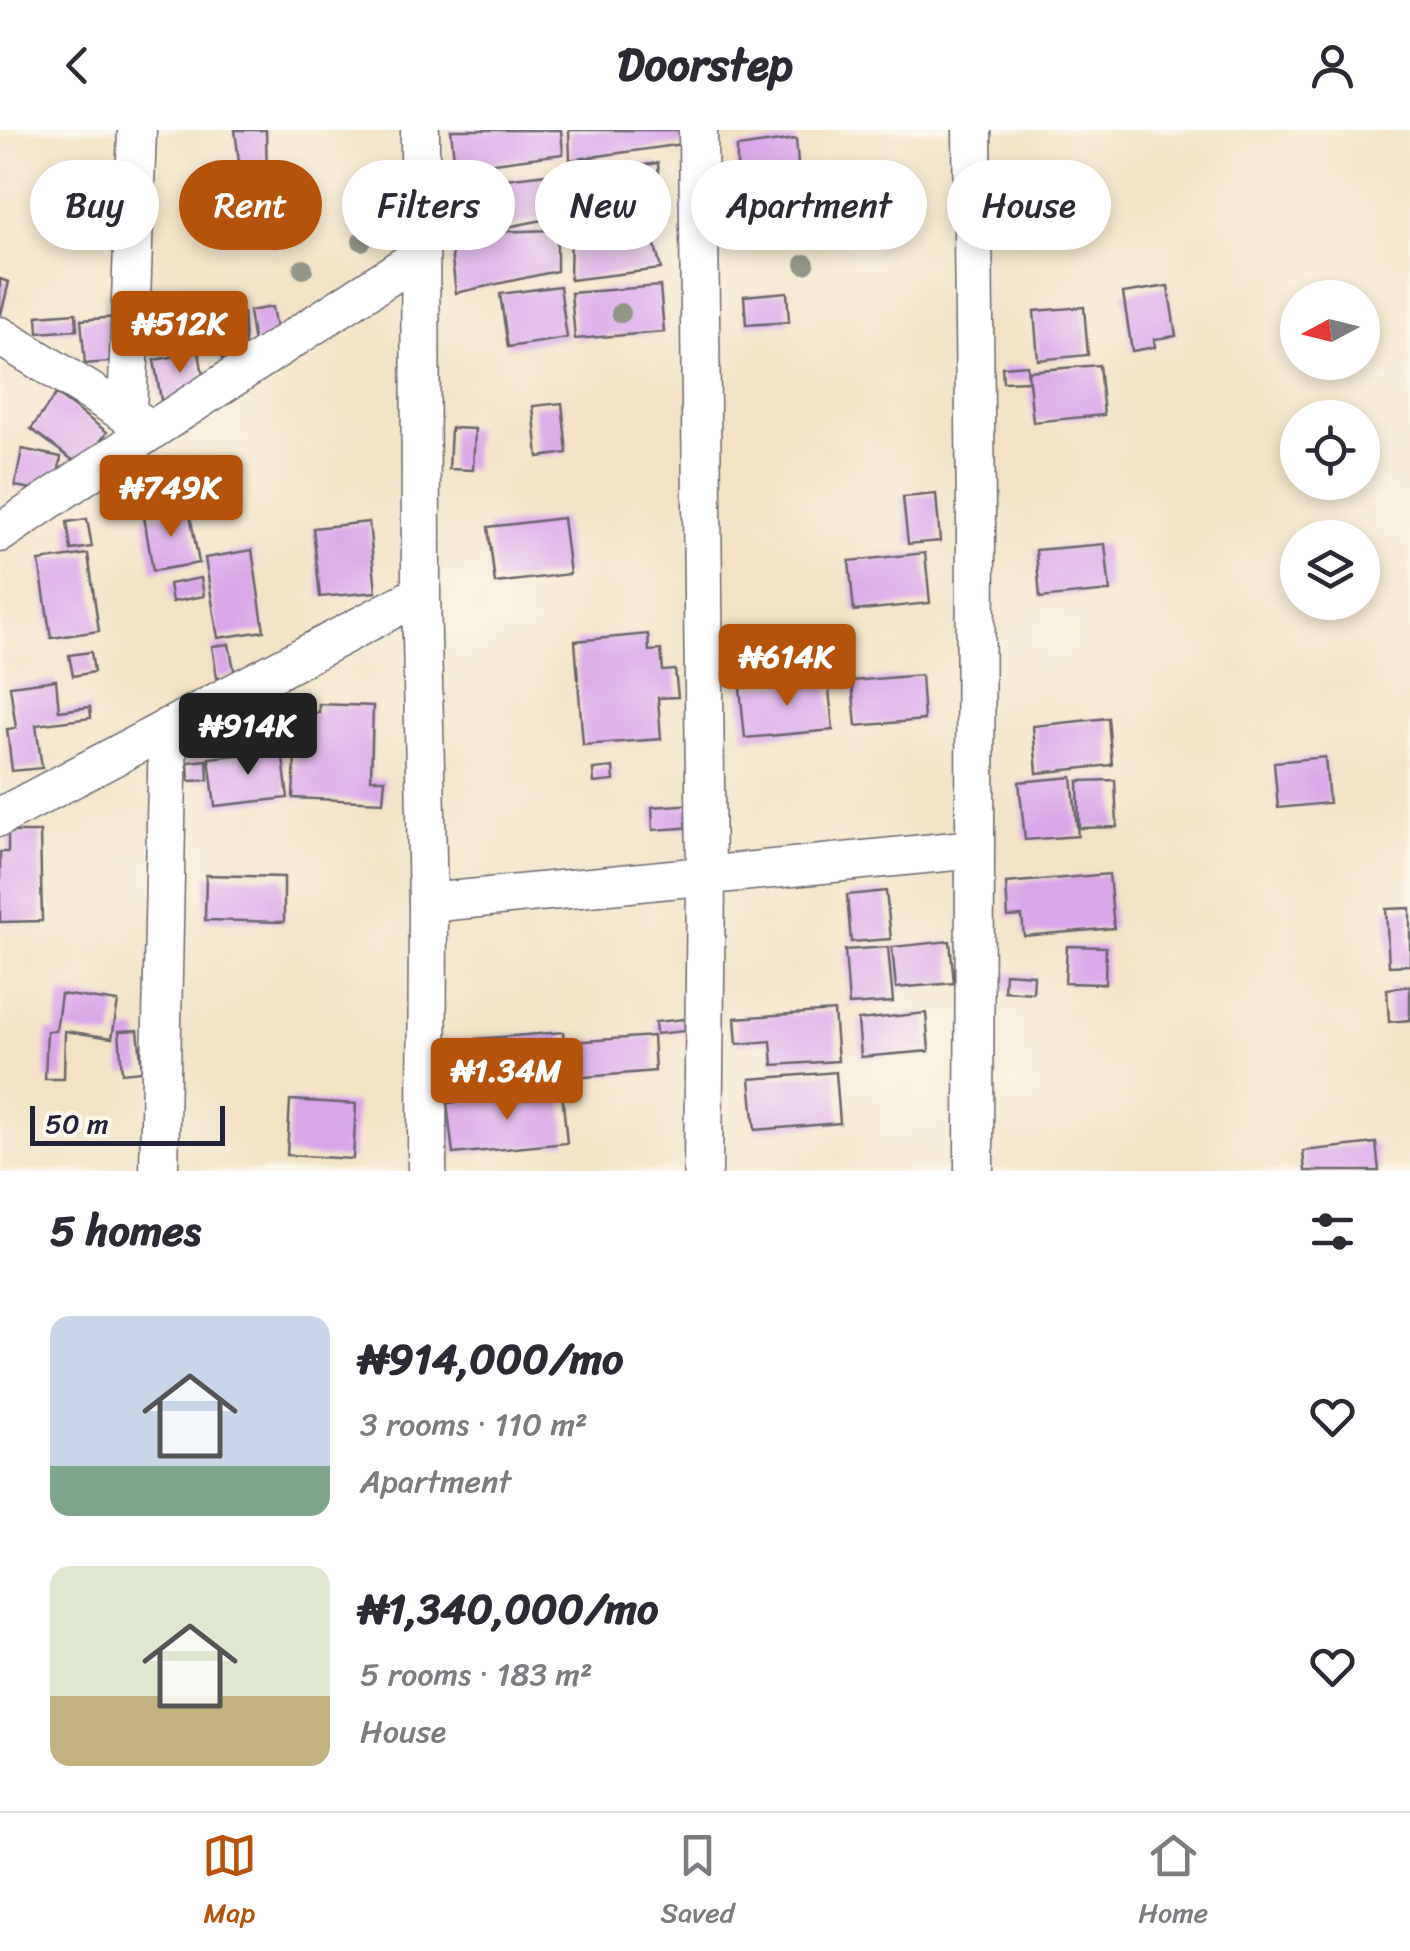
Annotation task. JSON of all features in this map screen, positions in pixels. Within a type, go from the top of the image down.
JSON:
[{"type":"street","points":[[137,130],[139,422]]},
{"type":"street","points":[[420,130],[427,1171]]},
{"type":"street","points":[[698,130],[706,876],[703,1171]]},
{"type":"street","points":[[972,130],[976,512],[974,1171]]},
{"type":"street","points":[[0,533],[139,422],[420,256]]},
{"type":"street","points":[[0,336],[139,422]]},
{"type":"street","points":[[0,817],[421,594]]},
{"type":"street","points":[[159,1171],[168,727]]},
{"type":"street","points":[[428,903],[975,849]]},
{"type":"building","points":[[235,130],[266,130],[267,160],[239,160]]},
{"type":"building","points":[[451,130],[561,130],[563,154],[515,160],[454,160]]},
{"type":"building","points":[[569,130],[683,130],[683,144],[570,160]]},
{"type":"building","points":[[796,139],[798,160],[737,160],[737,147]]},
{"type":"building","points":[[535,175],[535,222],[515,225],[515,178]]},
{"type":"building","points":[[515,231],[535,231],[535,250],[557,250],[557,271],[456,293],[453,250],[515,250]]},
{"type":"building","points":[[571,250],[656,250],[661,269],[570,280]]},
{"type":"building","points":[[0,279],[9,282],[1,314],[0,314]]},
{"type":"building","points":[[560,286],[567,338],[508,347],[500,294]]},
{"type":"building","points":[[660,286],[664,332],[575,339],[571,293]]},
{"type":"building","points":[[1168,286],[1176,336],[1154,339],[1155,347],[1132,351],[1123,293]]},
{"type":"building","points":[[787,292],[789,322],[746,325],[744,296]]},
{"type":"building","points":[[215,306],[218,345],[177,348],[175,322],[160,323],[159,311]]},
{"type":"building","points":[[272,307],[278,340],[254,344],[249,311]]},
{"type":"building","points":[[1084,307],[1088,355],[1038,360],[1034,311]]},
{"type":"building","points":[[76,313],[77,330],[38,333],[37,316]]},
{"type":"building","points":[[243,313],[246,358],[222,359],[219,315]]},
{"type":"building","points":[[116,317],[120,361],[85,364],[81,320]]},
{"type":"building","points":[[199,352],[206,393],[161,400],[154,360]]},
{"type":"building","points":[[1027,365],[1028,381],[1003,382],[1002,367]]},
{"type":"building","points":[[1099,365],[1104,415],[1033,422],[1028,371]]},
{"type":"building","points":[[56,394],[107,432],[82,467],[31,429]]},
{"type":"building","points":[[562,403],[567,453],[538,457],[533,406]]},
{"type":"building","points":[[451,428],[475,429],[473,470],[449,469]]},
{"type":"building","points":[[22,449],[61,457],[55,493],[15,486]]},
{"type":"building","points":[[936,494],[940,541],[908,544],[903,497]]},
{"type":"building","points":[[189,509],[199,563],[153,571],[144,517]]},
{"type":"building","points":[[563,518],[570,574],[495,583],[488,527]]},
{"type":"building","points":[[87,519],[92,547],[71,550],[67,522]]},
{"type":"building","points":[[369,522],[376,592],[320,597],[313,528]]},
{"type":"building","points":[[1105,544],[1110,591],[1040,598],[1036,550]]},
{"type":"building","points":[[252,550],[264,631],[218,638],[205,558]]},
{"type":"building","points":[[925,553],[930,603],[854,611],[849,561]]},
{"type":"building","points":[[88,554],[99,631],[51,638],[39,561]]},
{"type":"building","points":[[201,578],[204,596],[172,602],[169,584]]},
{"type":"building","points":[[648,634],[649,651],[661,650],[663,671],[675,670],[678,697],[658,698],[661,739],[583,745],[575,641]]},
{"type":"building","points":[[229,644],[235,675],[217,678],[212,646]]},
{"type":"building","points":[[91,652],[94,672],[73,676],[69,655]]},
{"type":"building","points":[[921,675],[924,720],[856,726],[852,681]]},
{"type":"building","points":[[828,679],[833,730],[745,738],[740,688]]},
{"type":"building","points":[[56,680],[59,711],[90,707],[91,718],[36,725],[42,768],[12,771],[7,729],[16,728],[10,686]]},
{"type":"building","points":[[319,704],[373,706],[371,779],[385,779],[383,802],[293,798],[297,712],[319,713]]},
{"type":"building","points":[[1108,718],[1112,765],[1037,773],[1033,726]]},
{"type":"building","points":[[282,750],[288,798],[215,806],[209,758]]},
{"type":"building","points":[[1325,757],[1329,803],[1278,808],[1274,762]]},
{"type":"building","points":[[207,760],[208,780],[189,781],[188,762]]},
{"type":"building","points":[[613,767],[614,781],[594,783],[593,769]]},
{"type":"building","points":[[1072,777],[1078,836],[1025,840],[1019,782]]},
{"type":"building","points":[[1115,780],[1117,827],[1079,828],[1078,781]]},
{"type":"building","points":[[695,804],[696,827],[653,830],[652,807]]},
{"type":"building","points":[[8,832],[40,832],[42,921],[0,922],[0,852],[8,852]]},
{"type":"building","points":[[1109,874],[1114,928],[1024,936],[1022,916],[1008,917],[1006,883]]},
{"type":"building","points":[[206,875],[284,877],[284,922],[205,920]]},
{"type":"building","points":[[886,891],[891,939],[851,942],[847,895]]},
{"type":"building","points":[[1410,908],[1410,965],[1389,966],[1386,909]]},
{"type":"building","points":[[950,941],[954,983],[896,988],[892,947]]},
{"type":"building","points":[[1067,946],[1106,947],[1105,984],[1065,983]]},
{"type":"building","points":[[888,947],[893,1002],[849,1005],[845,950]]},
{"type":"building","points":[[1005,973],[1034,975],[1033,993],[1004,991]]},
{"type":"building","points":[[1410,986],[1410,1020],[1389,1022],[1387,989]]},
{"type":"building","points":[[61,994],[118,1002],[112,1038],[65,1031],[64,1079],[45,1079],[47,1031],[56,1031]]},
{"type":"building","points":[[834,1011],[838,1061],[773,1065],[771,1041],[737,1044],[735,1018]]},
{"type":"building","points":[[926,1013],[929,1051],[861,1057],[858,1020]]},
{"type":"building","points":[[684,1019],[685,1031],[656,1034],[655,1022]]},
{"type":"building","points":[[138,1030],[142,1071],[122,1073],[119,1031]]},
{"type":"building","points":[[563,1032],[567,1081],[481,1089],[476,1039]]},
{"type":"building","points":[[653,1036],[655,1071],[574,1078],[571,1042]]},
{"type":"building","points":[[836,1072],[840,1123],[755,1130],[750,1079]]},
{"type":"building","points":[[562,1092],[567,1143],[453,1154],[447,1103]]},
{"type":"building","points":[[290,1100],[356,1104],[353,1159],[287,1155]]},
{"type":"building","points":[[1376,1143],[1379,1171],[1305,1171],[1303,1151]]}]
